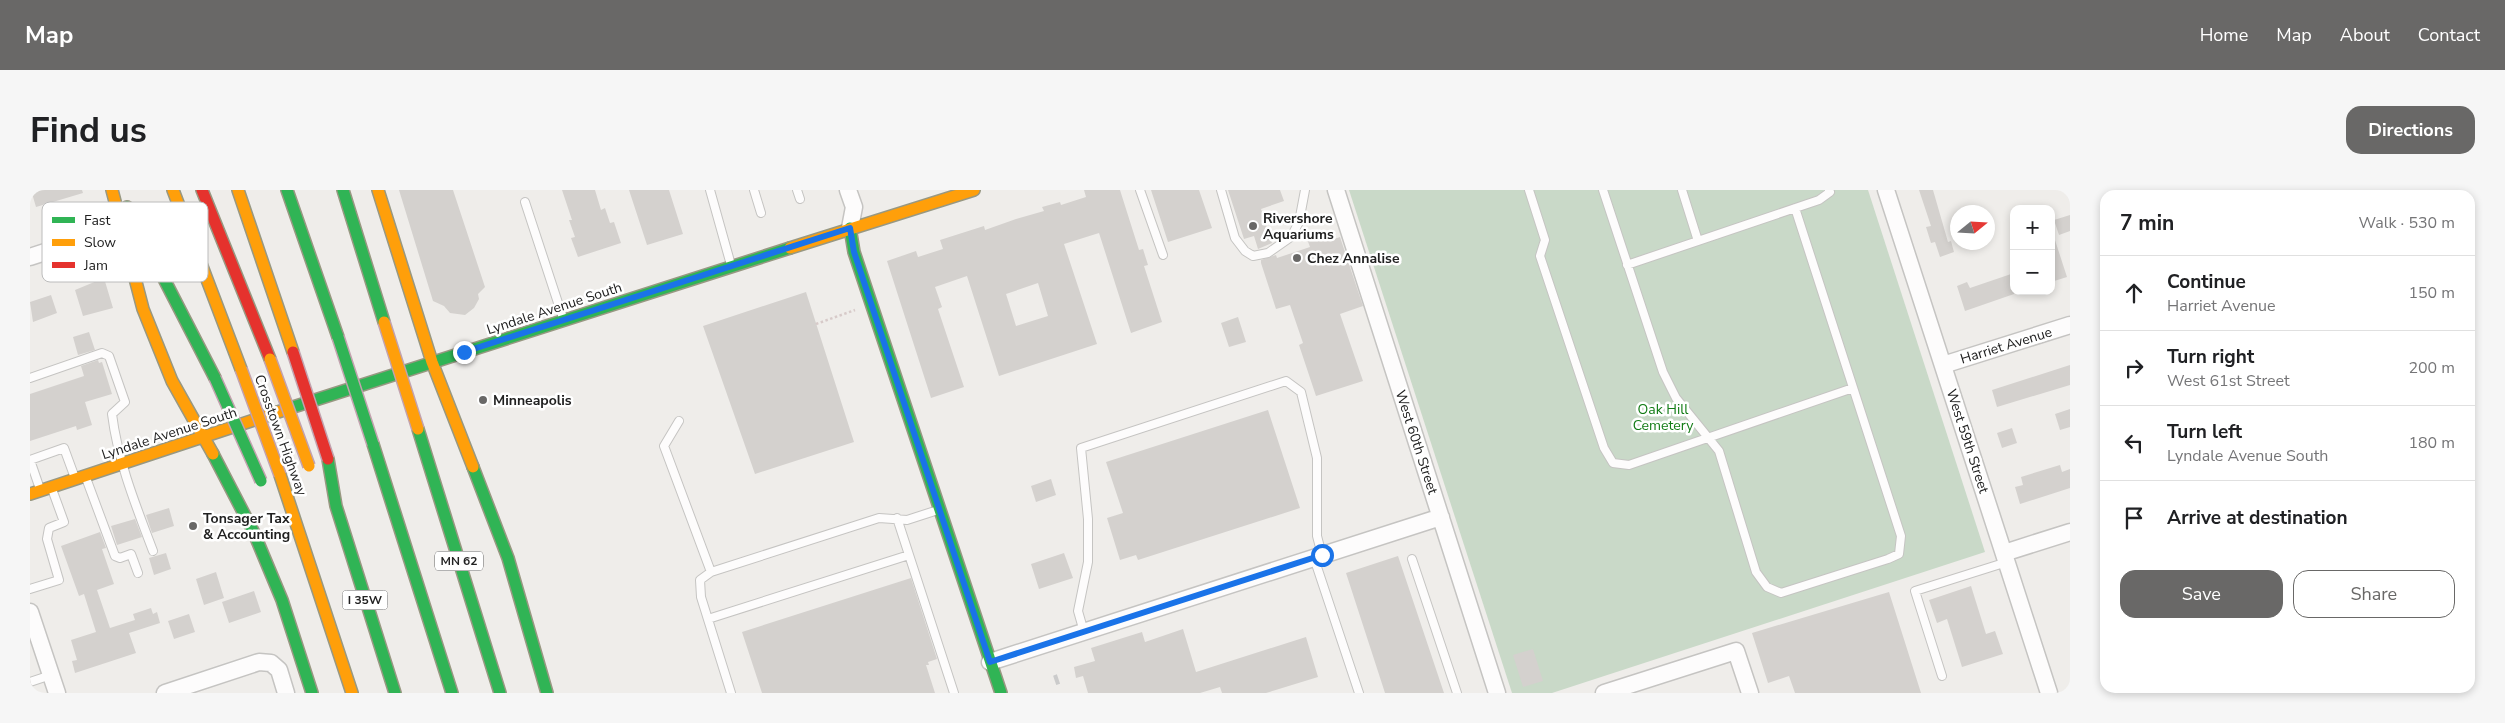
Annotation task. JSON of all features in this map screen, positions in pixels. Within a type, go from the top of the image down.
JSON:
[{"type":"main road","points":[[118,190],[124,202]]},
{"type":"main road","name":"Crosstown Highway","points":[[173,190],[178,202]]},
{"type":"main road","points":[[202,190],[207,202]]},
{"type":"main road","name":"I 35W","points":[[238,190],[328,459],[336,506],[395,693]]},
{"type":"main road","points":[[287,190],[338,337],[452,693]]},
{"type":"main road","name":"MN 62","points":[[343,190],[500,693]]},
{"type":"main road","points":[[378,190],[432,362],[508,558],[547,693]]},
{"type":"main road","name":"Lyndale Avenue South","points":[[41,491],[432,362],[974,190]]},
{"type":"main road","points":[[208,205],[314,474],[336,506]]},
{"type":"main road","points":[[850,228],[854,252],[1000,693]]},
{"type":"main road","points":[[136,282],[143,308],[172,382],[205,438],[257,541],[282,600],[312,693]]},
{"type":"main road","points":[[167,282],[215,378],[263,485]]},
{"type":"main road","name":"Crosstown Highway","points":[[208,282],[280,475],[352,693]]},
{"type":"main road","points":[[298,567],[333,632]]},
{"type":"street","points":[[848,190],[854,207],[850,228]]},
{"type":"street","name":"West 60th Street","points":[[1336,190],[1497,693]]},
{"type":"street","name":"West 59th Street","points":[[1886,190],[2050,693]]},
{"type":"street","points":[[30,257],[42,253]]},
{"type":"street","name":"Harriet Avenue","points":[[1943,365],[2070,325]]},
{"type":"street","points":[[990,662],[1440,517]]},
{"type":"street","points":[[2005,557],[2070,532]]},
{"type":"street","points":[[30,612],[56,693]]},
{"type":"street","points":[[1604,693],[1736,651],[1750,693]]},
{"type":"street","points":[[165,693],[259,662],[271,663],[279,670],[286,693]]},
{"type":"lane","points":[[710,190],[732,266]]},
{"type":"lane","points":[[754,190],[762,213]]},
{"type":"lane","points":[[798,190],[800,199]]},
{"type":"lane","points":[[1140,190],[1163,255]]},
{"type":"lane","points":[[1221,190],[1235,238],[1245,251],[1253,256],[1268,253],[1291,237],[1299,222],[1305,190]]},
{"type":"lane","points":[[1529,190],[1545,240],[1540,256],[1604,448],[1613,463],[1629,464],[1853,388]]},
{"type":"lane","points":[[1602,190],[1663,372],[1676,398],[1698,428],[1709,436],[1719,451],[1756,572],[1767,587],[1781,593],[1888,560],[1899,554],[1901,536],[1795,208]]},
{"type":"lane","points":[[1682,190],[1698,241]]},
{"type":"lane","points":[[1627,264],[1819,200],[1830,192],[1829,190]]},
{"type":"lane","points":[[526,202],[564,320]]},
{"type":"lane","points":[[30,378],[102,353],[109,356],[125,402],[112,414],[122,464],[153,551]]},
{"type":"lane","points":[[1084,632],[1078,611],[1088,562],[1088,528],[1082,448],[1286,381],[1301,392],[1317,458],[1318,556],[1359,693]]},
{"type":"lane","points":[[679,421],[664,446],[711,572]]},
{"type":"lane","points":[[30,589],[59,580],[47,539],[49,528],[64,522],[41,491],[30,460],[64,448],[80,478],[115,556],[120,558],[131,554],[138,573]]},
{"type":"lane","points":[[731,693],[701,597],[700,580],[711,572],[879,518],[907,520],[939,510]]},
{"type":"lane","points":[[897,518],[954,693]]},
{"type":"lane","points":[[708,619],[909,555]]},
{"type":"lane","points":[[1942,676],[1915,591],[2005,557]]},
{"type":"lane","points":[[1412,559],[1458,693]]},
{"type":"lane","points":[[30,682],[51,675]]},
{"type":"path","points":[[816,324],[856,310]]},
{"type":"green space","name":"Oak Hill Cemetery","points":[[1349,190],[1868,190],[1985,552],[1552,693],[1512,693]]},
{"type":"building","points":[[31,190],[82,190],[83,193],[53,202],[42,202],[42,205],[36,207]]},
{"type":"building","points":[[399,190],[453,190],[485,287],[478,294],[479,299],[474,308],[465,315],[450,313],[444,306],[433,301]]},
{"type":"building","points":[[562,190],[595,190],[601,210],[605,208],[610,223],[614,222],[621,243],[578,257],[571,238],[575,237],[569,220],[572,220]]},
{"type":"building","points":[[629,190],[669,190],[683,234],[647,245]]},
{"type":"building","points":[[1084,190],[1120,190],[1139,250],[1143,249],[1148,265],[1144,266],[1162,322],[1131,333],[1099,233],[1064,244],[1097,344],[999,376],[967,276],[935,287],[942,307],[938,309],[964,387],[931,398],[887,261],[916,251],[918,257],[943,249],[940,240],[984,226],[985,230],[1044,211],[1042,207],[1060,202],[1061,205],[1086,197]],"holes":[[[1038,283],[1048,316],[1016,326],[1006,294]]]},
{"type":"building","points":[[1151,190],[1199,190],[1212,228],[1168,242]]},
{"type":"building","name":"Rivershore Aquariums","points":[[1228,190],[1280,190],[1284,201],[1261,209],[1272,243],[1258,249],[1254,236],[1244,239]]},
{"type":"building","points":[[1919,190],[1933,190],[1948,242],[1950,241],[1950,250],[1953,250],[1954,252],[1940,257],[1935,242],[1931,243],[1926,227],[1931,226]]},
{"type":"building","points":[[2070,215],[2070,231],[2059,235],[2055,220]]},
{"type":"building","points":[[1329,232],[1331,240],[1340,237],[1363,306],[1340,314],[1363,381],[1316,396],[1299,345],[1303,343],[1290,305],[1276,309],[1261,260],[1276,255],[1277,258],[1310,247],[1307,239]]},
{"type":"building","points":[[2055,240],[2067,277],[2055,281]]},
{"type":"building","points":[[2010,274],[2011,295],[1965,311],[1957,286],[1967,282],[1970,288]]},
{"type":"building","points":[[94,282],[105,282],[113,308],[83,316],[75,290]]},
{"type":"building","points":[[806,292],[854,442],[755,474],[703,326]]},
{"type":"building","points":[[51,295],[57,313],[33,322],[30,302]]},
{"type":"building","points":[[1238,317],[1246,342],[1229,347],[1221,323]]},
{"type":"building","points":[[89,332],[95,350],[78,355],[73,337]]},
{"type":"building","points":[[98,360],[99,363],[102,362],[112,394],[85,402],[92,425],[77,430],[76,426],[30,441],[30,394],[84,376],[81,366]]},
{"type":"building","points":[[2070,365],[2070,385],[1997,407],[1992,390]]},
{"type":"building","points":[[2070,409],[2070,427],[2060,430],[2055,414]]},
{"type":"building","points":[[1268,410],[1300,508],[1138,560],[1136,555],[1120,560],[1107,518],[1123,513],[1106,462]]},
{"type":"building","points":[[2012,428],[2017,443],[2002,448],[1997,433]]},
{"type":"building","points":[[2060,465],[2062,472],[2070,469],[2070,488],[2020,504],[2015,487],[2023,485],[2021,477]]},
{"type":"building","points":[[1051,479],[1056,495],[1036,502],[1031,486]]},
{"type":"building","points":[[169,508],[174,526],[152,533],[146,515]]},
{"type":"building","points":[[135,519],[142,537],[117,545],[111,526]]},
{"type":"building","points":[[100,532],[106,548],[102,549],[114,584],[97,590],[110,628],[135,620],[133,614],[151,608],[153,614],[157,612],[160,623],[129,633],[136,653],[75,673],[72,661],[77,660],[71,640],[96,632],[84,594],[79,596],[61,546]]},
{"type":"building","points":[[166,553],[171,569],[154,575],[149,558]]},
{"type":"building","points":[[1064,553],[1073,578],[1039,589],[1031,564]]},
{"type":"building","points":[[1398,556],[1444,693],[1385,693],[1346,573]]},
{"type":"building","points":[[216,572],[224,598],[204,605],[196,579]]},
{"type":"building","points":[[911,578],[937,659],[928,662],[929,665],[926,665],[935,693],[762,693],[742,632]]},
{"type":"building","points":[[1971,586],[1986,634],[1995,631],[2003,654],[1962,667],[1947,619],[1937,623],[1929,600]]},
{"type":"building","points":[[254,591],[261,612],[229,623],[222,602]]},
{"type":"building","points":[[1889,592],[1921,693],[1795,693],[1789,676],[1768,683],[1752,633]]},
{"type":"building","points":[[189,614],[195,632],[174,639],[168,621]]},
{"type":"building","points":[[1183,629],[1196,672],[1306,637],[1318,677],[1266,693],[1222,693],[1220,687],[1200,693],[1088,693],[1083,676],[1076,678],[1074,667],[1095,661],[1091,648],[1142,632],[1145,642]]},
{"type":"building","points":[[1533,649],[1543,681],[1523,687],[1513,655]]},
{"type":"railway","points":[[1055,675],[1061,693]]},
{"type":"traffic: fast","points":[[287,190],[338,337]]},
{"type":"traffic: fast","points":[[343,190],[384,322]]},
{"type":"traffic: fast","points":[[850,228],[854,252],[1001,693]]},
{"type":"traffic: fast","points":[[287,409],[790,248]]},
{"type":"traffic: fast","points":[[166,282],[215,378]]},
{"type":"traffic: fast","points":[[338,337],[373,444]]},
{"type":"traffic: fast","points":[[215,378],[261,481]]},
{"type":"traffic: fast","points":[[418,429],[500,693]]},
{"type":"traffic: fast","points":[[373,444],[452,693]]},
{"type":"traffic: fast","points":[[213,454],[254,533],[282,600],[312,693]]},
{"type":"traffic: fast","points":[[328,459],[336,506],[395,693]]},
{"type":"traffic: fast","points":[[473,467],[508,558],[547,693]]},
{"type":"traffic: slow","points":[[112,190],[115,202]]},
{"type":"traffic: slow","points":[[173,190],[178,202]]},
{"type":"traffic: slow","points":[[238,190],[293,352]]},
{"type":"traffic: slow","points":[[378,190],[432,362],[473,467]]},
{"type":"traffic: slow","points":[[790,248],[974,190]]},
{"type":"traffic: slow","points":[[136,282],[143,309],[172,381],[213,454]]},
{"type":"traffic: slow","points":[[208,282],[241,369]]},
{"type":"traffic: slow","points":[[384,322],[418,429]]},
{"type":"traffic: slow","points":[[270,359],[309,466]]},
{"type":"traffic: slow","points":[[241,369],[280,475]]},
{"type":"traffic: slow","points":[[30,494],[287,409]]},
{"type":"traffic: slow","points":[[280,475],[352,693]]},
{"type":"traffic: jam","points":[[202,190],[207,202]]},
{"type":"traffic: jam","points":[[208,205],[270,359]]},
{"type":"traffic: jam","points":[[293,352],[328,459]]},
{"type":"place","name":"Rivershore Aquariums","points":[[1253,226]]},
{"type":"place","name":"Chez Annalise","points":[[1297,258]]},
{"type":"place","name":"Minneapolis","points":[[483,400]]},
{"type":"place","name":"Tonsager Tax & Accounting","points":[[193,526]]},
{"type":"route","points":[[464,352],[850,228],[854,252],[990,662],[1322,555]]}]
